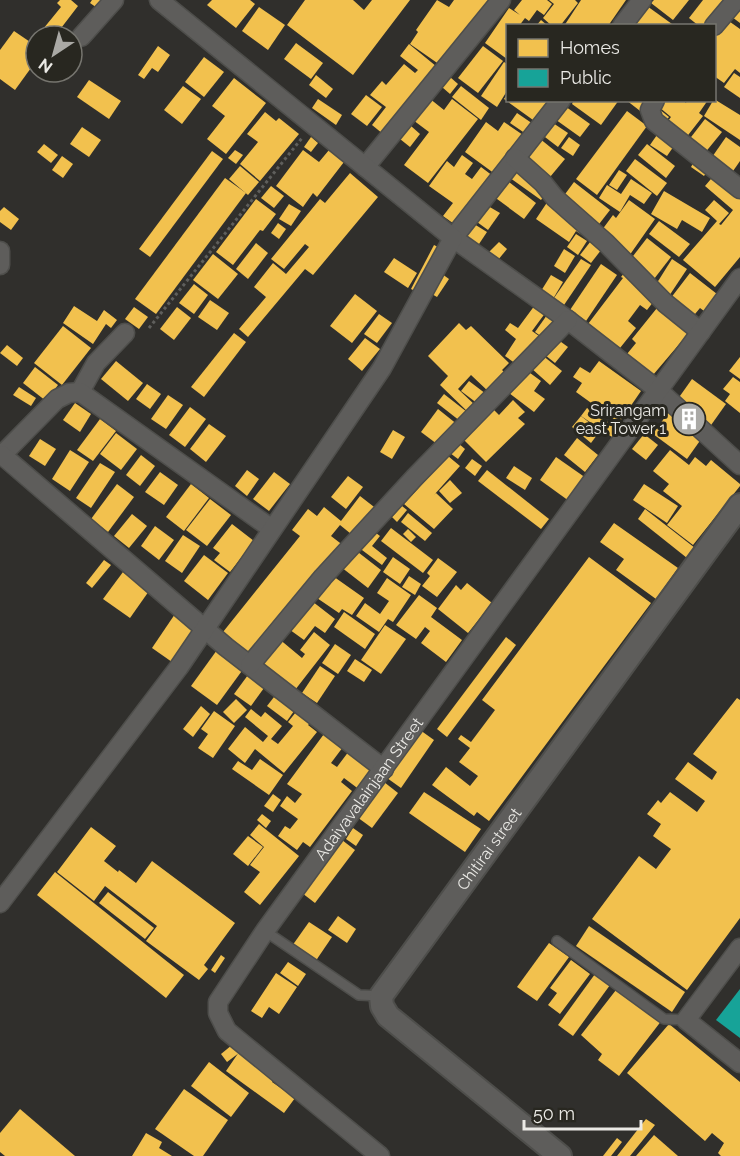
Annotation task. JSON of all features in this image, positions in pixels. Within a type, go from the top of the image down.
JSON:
[{"type":"street","points":[[84,35],[114,0]]},
{"type":"street","points":[[159,0],[453,238],[568,320],[658,390],[740,465]]},
{"type":"street","points":[[365,167],[501,0]]},
{"type":"street","points":[[624,24],[642,0]]},
{"type":"street","points":[[716,24],[736,0]]},
{"type":"street","points":[[0,903],[179,667],[382,368],[453,238],[559,102]]},
{"type":"street","points":[[654,102],[650,110],[654,121],[740,189]]},
{"type":"street","points":[[515,158],[543,183],[555,198],[606,243],[665,303],[701,332]]},
{"type":"street","points":[[0,251],[0,265]]},
{"type":"street","name":"Adaiyavalainjaan Street","points":[[380,1156],[227,1031],[218,1013],[218,1002],[265,931],[740,278]]},
{"type":"street","points":[[249,665],[323,576],[414,478],[568,320]]},
{"type":"street","points":[[80,392],[96,363],[125,333]]},
{"type":"street","points":[[272,529],[80,392],[69,393],[57,399],[1,454],[204,629],[384,769]]},
{"type":"street","name":"Chitirai street","points":[[381,996],[740,505]]},
{"type":"street","points":[[740,948],[686,1020],[740,1063]]},
{"type":"street","points":[[381,996],[381,1004],[388,1016],[560,1156]]},
{"type":"lane","points":[[265,931],[359,995],[381,996]]},
{"type":"lane","points":[[556,941],[664,1019],[686,1020]]},
{"type":"path","points":[[149,328],[312,124]]},
{"type":"building: Homes","points":[[60,0],[71,0],[78,6],[64,24],[47,24],[61,7],[57,3]]},
{"type":"building: Homes","points":[[92,0],[106,0],[100,10],[90,3]]},
{"type":"building: Homes","points":[[212,0],[250,0],[255,4],[236,28],[207,5]]},
{"type":"building: Homes","points":[[305,0],[353,0],[364,10],[372,0],[410,0],[353,75],[287,25]]},
{"type":"building: Homes","points":[[437,0],[449,7],[454,0],[497,0],[443,67],[410,44],[418,32],[416,30]]},
{"type":"building: Homes","points":[[522,0],[547,0],[552,4],[544,15],[537,10],[529,21],[525,18],[520,24],[506,24],[506,58],[485,43],[509,8],[520,15],[514,10]]},
{"type":"building: Homes","points":[[549,0],[575,0],[578,3],[562,24],[550,24],[543,18],[554,4]]},
{"type":"building: Homes","points":[[581,0],[626,0],[609,24],[565,24]]},
{"type":"building: Homes","points":[[654,0],[689,0],[673,20],[651,3]]},
{"type":"building: Homes","points":[[703,0],[731,0],[713,24],[696,24],[689,18]]},
{"type":"building: Homes","points":[[740,1],[740,23],[728,14]]},
{"type":"building: Homes","points":[[647,6],[672,24],[634,24]]},
{"type":"building: Homes","points":[[259,7],[285,25],[268,50],[242,31]]},
{"type":"building: Homes","points":[[726,19],[740,29],[740,73],[735,69],[724,83],[716,77],[716,32]]},
{"type":"building: Homes","points":[[14,31],[24,38],[24,78],[15,90],[0,79],[0,50]]},
{"type":"building: Homes","points":[[296,43],[323,63],[311,79],[284,59]]},
{"type":"building: Homes","points":[[409,44],[442,71],[388,138],[372,125],[386,107],[370,95],[382,81],[386,85],[404,64],[415,73],[418,70],[400,56]]},
{"type":"building: Homes","points":[[158,46],[170,55],[158,72],[152,68],[144,79],[138,75]]},
{"type":"building: Homes","points":[[483,46],[503,61],[478,93],[458,78]]},
{"type":"building: Homes","points":[[204,57],[224,72],[204,97],[185,82]]},
{"type":"building: Homes","points":[[504,62],[506,63],[506,93],[497,107],[481,96]]},
{"type":"building: Homes","points":[[734,73],[740,77],[740,98],[724,87]]},
{"type":"building: Homes","points":[[316,75],[333,89],[326,98],[309,85]]},
{"type":"building: Homes","points":[[450,77],[458,84],[450,94],[442,87]]},
{"type":"building: Homes","points":[[234,78],[266,103],[226,154],[207,139],[225,116],[212,106]]},
{"type":"building: Homes","points":[[89,80],[121,101],[109,119],[77,97]]},
{"type":"building: Homes","points":[[183,86],[201,99],[182,124],[164,110]]},
{"type":"building: Homes","points":[[461,86],[489,108],[481,120],[452,97]]},
{"type":"building: Homes","points":[[366,95],[382,107],[367,126],[351,114]]},
{"type":"building: Homes","points":[[429,98],[444,110],[452,99],[478,119],[428,183],[404,165],[429,132],[413,120]]},
{"type":"building: Homes","points":[[318,99],[342,115],[336,125],[312,108]]},
{"type":"building: Homes","points":[[716,100],[740,115],[740,140],[704,116],[712,102]]},
{"type":"building: Homes","points":[[508,102],[556,102],[540,125]]},
{"type":"building: Homes","points":[[573,102],[618,102],[601,125],[572,104]]},
{"type":"building: Homes","points":[[629,102],[652,102],[644,114]]},
{"type":"building: Homes","points":[[663,102],[707,102],[699,113],[703,116],[685,139],[665,125],[671,117],[659,107]]},
{"type":"building: Homes","points":[[562,104],[590,124],[580,137],[552,117]]},
{"type":"building: Homes","points":[[659,109],[669,117],[665,122],[655,113]]},
{"type":"building: Homes","points":[[627,111],[647,126],[597,195],[576,179]]},
{"type":"building: Homes","points":[[265,112],[276,121],[279,118],[299,134],[260,181],[240,164],[258,142],[247,134]]},
{"type":"building: Homes","points":[[517,113],[536,126],[529,136],[510,123]]},
{"type":"building: Homes","points":[[705,119],[722,132],[704,154],[688,141]]},
{"type":"building: Homes","points":[[550,121],[568,133],[558,147],[541,134]]},
{"type":"building: Homes","points":[[486,122],[498,131],[504,122],[523,135],[495,174],[465,152]]},
{"type":"building: Homes","points":[[411,126],[420,134],[410,147],[400,139]]},
{"type":"building: Homes","points":[[82,127],[101,140],[89,157],[70,144]]},
{"type":"building: Homes","points":[[659,132],[676,143],[667,156],[650,145]]},
{"type":"building: Homes","points":[[311,137],[318,143],[311,152],[304,147]]},
{"type":"building: Homes","points":[[569,137],[580,145],[573,156],[561,148]]},
{"type":"building: Homes","points":[[726,137],[740,147],[740,161],[731,174],[710,160]]},
{"type":"building: Homes","points":[[539,138],[565,159],[550,177],[525,156]]},
{"type":"building: Homes","points":[[44,144],[58,155],[51,163],[37,152]]},
{"type":"building: Homes","points":[[647,144],[675,166],[666,178],[638,155]]},
{"type":"building: Homes","points":[[235,150],[243,155],[236,164],[228,158]]},
{"type":"building: Homes","points":[[303,150],[319,162],[329,150],[344,162],[317,197],[313,193],[303,207],[276,186]]},
{"type":"building: Homes","points":[[212,151],[223,159],[150,257],[139,249]]},
{"type":"building: Homes","points":[[462,155],[473,163],[465,174],[472,179],[481,167],[493,176],[457,226],[443,216],[453,203],[429,186],[447,161],[454,167]]},
{"type":"building: Homes","points":[[62,156],[73,164],[63,178],[52,170]]},
{"type":"building: Homes","points":[[635,159],[667,183],[657,196],[626,171]]},
{"type":"building: Homes","points":[[695,160],[709,169],[704,176],[691,167]]},
{"type":"building: Homes","points":[[240,166],[259,182],[248,195],[229,179]]},
{"type":"building: Homes","points":[[512,166],[547,192],[541,200],[506,175]]},
{"type":"building: Homes","points":[[619,170],[627,175],[617,190],[609,185]]},
{"type":"building: Homes","points":[[350,173],[378,197],[313,275],[305,269],[248,337],[239,329],[266,297],[254,287],[273,263],[286,274],[309,247],[305,244],[284,269],[271,259],[320,199],[325,203]]},
{"type":"building: Homes","points":[[716,173],[740,193],[740,257],[715,287],[683,260],[717,221],[705,210],[714,200],[729,213],[719,224],[721,225],[733,210],[705,186]]},
{"type":"building: Homes","points":[[225,178],[246,193],[156,314],[135,299]]},
{"type":"building: Homes","points":[[505,179],[536,203],[524,219],[493,196]]},
{"type":"building: Homes","points":[[631,179],[652,193],[644,204],[630,195],[620,212],[599,198],[607,185],[621,194]]},
{"type":"building: Homes","points":[[574,182],[610,210],[596,228],[560,201]]},
{"type":"building: Homes","points":[[271,186],[284,196],[274,208],[261,198]]},
{"type":"building: Homes","points":[[664,191],[710,218],[702,232],[682,220],[677,229],[651,214]]},
{"type":"building: Homes","points":[[256,199],[276,214],[263,231],[260,230],[233,265],[216,252]]},
{"type":"building: Homes","points":[[629,200],[655,219],[629,256],[599,234],[613,215],[616,218]]},
{"type":"building: Homes","points":[[548,201],[587,227],[582,235],[576,231],[569,242],[536,219]]},
{"type":"building: Homes","points":[[289,204],[301,211],[291,226],[279,219]]},
{"type":"building: Homes","points":[[488,206],[500,213],[488,230],[477,222]]},
{"type":"building: Homes","points":[[4,207],[19,219],[11,230],[0,222],[0,211]]},
{"type":"building: Homes","points":[[659,221],[690,244],[679,257],[649,234]]},
{"type":"building: Homes","points":[[278,223],[286,229],[279,239],[271,233]]},
{"type":"building: Homes","points":[[474,224],[487,232],[477,247],[465,238]]},
{"type":"building: Homes","points":[[576,234],[587,241],[578,255],[567,247]]},
{"type":"building: Homes","points":[[594,237],[605,245],[591,263],[580,255]]},
{"type":"building: Homes","points":[[647,238],[671,257],[654,279],[630,260]]},
{"type":"building: Homes","points":[[499,242],[507,249],[498,260],[489,252]]},
{"type":"building: Homes","points":[[256,243],[268,253],[248,279],[236,269]]},
{"type":"building: Homes","points":[[434,245],[442,249],[419,293],[411,289]]},
{"type":"building: Homes","points":[[564,249],[575,256],[565,273],[554,266]]},
{"type":"building: Homes","points":[[213,254],[238,274],[218,299],[193,280]]},
{"type":"building: Homes","points":[[394,258],[417,273],[408,288],[384,272]]},
{"type":"building: Homes","points":[[581,259],[591,265],[564,305],[554,298]]},
{"type":"building: Homes","points":[[672,259],[687,269],[669,296],[655,286]]},
{"type":"building: Homes","points":[[601,264],[617,275],[586,321],[570,310]]},
{"type":"building: Homes","points":[[625,272],[657,297],[647,310],[640,305],[628,321],[636,328],[620,348],[588,324],[623,278],[621,277]]},
{"type":"building: Homes","points":[[690,273],[717,294],[704,311],[700,308],[690,320],[667,303]]},
{"type":"building: Homes","points":[[442,274],[449,279],[437,297],[430,293]]},
{"type":"building: Homes","points":[[551,275],[563,282],[553,299],[541,291]]},
{"type":"building: Homes","points":[[194,284],[208,295],[194,314],[179,303]]},
{"type":"building: Homes","points":[[355,294],[377,311],[352,343],[330,326]]},
{"type":"building: Homes","points":[[210,300],[229,313],[217,330],[198,317]]},
{"type":"building: Homes","points":[[661,303],[692,329],[653,375],[627,354],[636,343],[632,339]]},
{"type":"building: Homes","points":[[535,305],[546,312],[532,331],[539,336],[519,366],[505,356],[516,339],[505,330],[510,323],[518,328]]},
{"type":"building: Homes","points":[[74,306],[97,321],[104,310],[117,320],[111,328],[106,324],[93,344],[63,323]]},
{"type":"building: Homes","points":[[134,307],[148,317],[139,329],[125,319]]},
{"type":"building: Homes","points":[[177,307],[191,318],[174,340],[160,329]]},
{"type":"building: Homes","points":[[379,314],[392,323],[377,343],[364,334]]},
{"type":"building: Homes","points":[[547,315],[555,321],[542,337],[535,332]]},
{"type":"building: Homes","points":[[459,323],[466,330],[471,326],[509,363],[502,370],[507,375],[490,393],[471,375],[458,389],[476,406],[469,413],[440,385],[448,376],[428,356]]},
{"type":"building: Homes","points":[[63,326],[91,348],[62,385],[34,363]]},
{"type":"building: Homes","points":[[234,333],[246,342],[204,397],[191,387]]},
{"type":"building: Homes","points":[[365,338],[380,349],[362,371],[348,359]]},
{"type":"building: Homes","points":[[557,339],[568,347],[555,363],[545,355]]},
{"type":"building: Homes","points":[[7,345],[23,358],[17,366],[0,353]]},
{"type":"building: Homes","points":[[542,355],[562,371],[550,385],[531,368]]},
{"type":"building: Homes","points":[[740,357],[740,379],[729,371]]},
{"type":"building: Homes","points":[[116,361],[143,383],[128,401],[101,379]]},
{"type":"building: Homes","points":[[599,361],[641,391],[619,423],[576,392],[582,383],[573,377],[580,367],[590,373]]},
{"type":"building: Homes","points":[[35,367],[58,385],[46,401],[23,383]]},
{"type":"building: Homes","points":[[526,370],[541,381],[534,391],[545,399],[534,412],[509,393]]},
{"type":"building: Homes","points":[[733,377],[740,382],[740,413],[725,401],[730,394],[723,389]]},
{"type":"building: Homes","name":"Srirangam east Tower 1","points":[[692,379],[726,404],[687,459],[653,434]]},
{"type":"building: Homes","points":[[469,381],[490,397],[482,407],[461,391]]},
{"type":"building: Homes","points":[[147,384],[161,394],[150,409],[136,399]]},
{"type":"building: Homes","points":[[19,387],[36,398],[31,406],[13,395]]},
{"type":"building: Homes","points":[[444,394],[467,412],[460,421],[437,403]]},
{"type":"building: Homes","points":[[168,395],[183,405],[166,429],[151,419]]},
{"type":"building: Homes","points":[[513,400],[525,412],[518,418],[525,424],[486,462],[463,439],[491,407],[499,415]]},
{"type":"building: Homes","points":[[75,403],[91,414],[80,432],[63,420]]},
{"type":"building: Homes","points":[[190,407],[206,419],[185,447],[169,435]]},
{"type":"building: Homes","points":[[587,408],[618,429],[612,437],[581,416]]},
{"type":"building: Homes","points":[[438,409],[458,425],[441,447],[421,432]]},
{"type":"building: Homes","points":[[581,416],[600,431],[591,443],[572,427]]},
{"type":"building: Homes","points":[[100,419],[116,431],[93,461],[77,450]]},
{"type":"building: Homes","points":[[209,424],[226,436],[206,462],[190,449]]},
{"type":"building: Homes","points":[[393,430],[405,437],[392,459],[380,452]]},
{"type":"building: Homes","points":[[116,433],[137,449],[121,470],[100,454]]},
{"type":"building: Homes","points":[[644,434],[658,445],[646,460],[632,449]]},
{"type":"building: Homes","points":[[577,438],[598,455],[585,472],[564,455]]},
{"type":"building: Homes","points":[[40,439],[56,449],[45,466],[29,456]]},
{"type":"building: Homes","points":[[458,443],[465,449],[458,459],[450,453]]},
{"type":"building: Homes","points":[[70,450],[89,462],[70,491],[52,479]]},
{"type":"building: Homes","points":[[670,450],[689,465],[695,457],[706,466],[711,460],[740,484],[693,545],[667,525],[682,506],[663,491],[669,484],[653,471]]},
{"type":"building: Homes","points":[[141,455],[155,466],[140,486],[126,475]]},
{"type":"building: Homes","points":[[448,456],[460,466],[434,495],[436,493],[453,509],[434,529],[404,504]]},
{"type":"building: Homes","points":[[556,457],[586,478],[569,501],[540,480]]},
{"type":"building: Homes","points":[[472,459],[482,466],[475,476],[465,468]]},
{"type":"building: Homes","points":[[100,463],[115,472],[91,508],[76,498]]},
{"type":"building: Homes","points":[[514,466],[532,478],[525,490],[506,478]]},
{"type":"building: Homes","points":[[247,470],[259,479],[247,496],[235,486]]},
{"type":"building: Homes","points":[[487,470],[549,519],[541,529],[478,481]]},
{"type":"building: Homes","points":[[160,472],[178,485],[164,505],[145,492]]},
{"type":"building: Homes","points":[[274,472],[290,484],[269,511],[253,499]]},
{"type":"building: Homes","points":[[348,476],[363,487],[346,509],[331,497]]},
{"type":"building: Homes","points":[[450,480],[462,493],[450,503],[439,491]]},
{"type":"building: Homes","points":[[117,484],[134,497],[108,532],[91,519]]},
{"type":"building: Homes","points":[[191,484],[209,498],[184,531],[166,517]]},
{"type":"building: Homes","points":[[644,484],[678,506],[667,523],[633,500]]},
{"type":"building: Homes","points":[[360,496],[378,510],[356,538],[340,525],[331,536],[344,546],[253,657],[223,632],[300,536],[292,530],[308,509],[317,516],[324,507],[341,521]]},
{"type":"building: Homes","points":[[210,499],[231,515],[207,546],[186,530]]},
{"type":"building: Homes","points":[[402,506],[407,510],[397,522],[392,517]]},
{"type":"building: Homes","points":[[645,509],[695,548],[687,558],[638,519]]},
{"type":"building: Homes","points":[[408,513],[432,533],[425,541],[401,522]]},
{"type":"building: Homes","points":[[132,514],[147,526],[129,548],[114,536]]},
{"type":"building: Homes","points":[[614,523],[678,568],[656,599],[616,570],[624,559],[600,542]]},
{"type":"building: Homes","points":[[232,524],[254,541],[230,572],[214,560],[220,553],[213,548]]},
{"type":"building: Homes","points":[[155,526],[174,540],[159,560],[141,546]]},
{"type":"building: Homes","points":[[391,528],[433,560],[423,573],[381,541]]},
{"type":"building: Homes","points":[[408,529],[416,537],[411,542],[403,534]]},
{"type":"building: Homes","points":[[372,530],[380,536],[372,546],[387,558],[382,565],[358,547]]},
{"type":"building: Homes","points":[[183,535],[200,546],[182,573],[165,561]]},
{"type":"building: Homes","points":[[354,549],[381,570],[368,588],[341,567]]},
{"type":"building: Homes","points":[[204,555],[228,573],[208,600],[184,581]]},
{"type":"building: Homes","points":[[393,557],[410,569],[400,584],[383,572]]},
{"type":"building: Homes","points":[[589,557],[651,603],[489,821],[477,812],[474,816],[432,785],[446,767],[470,786],[478,776],[459,762],[470,748],[458,739],[461,735],[471,742],[495,710],[482,700]]},
{"type":"building: Homes","points":[[438,558],[457,572],[437,597],[422,586],[430,576],[427,573]]},
{"type":"building: Homes","points":[[104,560],[111,565],[92,588],[86,583]]},
{"type":"building: Homes","points":[[123,572],[149,591],[130,618],[103,599]]},
{"type":"building: Homes","points":[[330,574],[364,598],[352,615],[342,609],[339,613],[314,596]]},
{"type":"building: Homes","points":[[409,576],[421,584],[415,595],[402,587]]},
{"type":"building: Homes","points":[[387,578],[411,595],[393,622],[388,619],[379,632],[356,616],[365,603],[380,614],[389,601],[377,593]]},
{"type":"building: Homes","points":[[467,583],[492,603],[468,633],[438,609],[456,585],[461,590]]},
{"type":"building: Homes","points":[[419,595],[437,608],[431,617],[462,640],[446,662],[421,643],[430,631],[425,627],[416,639],[396,625]]},
{"type":"building: Homes","points":[[308,598],[335,619],[325,633],[315,626],[304,640],[286,627]]},
{"type":"building: Homes","points":[[344,612],[375,634],[365,649],[334,627]]},
{"type":"building: Homes","points":[[175,614],[195,628],[172,662],[152,648]]},
{"type":"building: Homes","points":[[385,625],[406,639],[381,674],[361,660]]},
{"type":"building: Homes","points":[[314,632],[330,645],[295,690],[259,661],[278,638],[302,658],[305,654],[300,650]]},
{"type":"building: Homes","points":[[506,637],[516,645],[447,737],[437,729]]},
{"type":"building: Homes","points":[[335,644],[351,655],[338,674],[322,663]]},
{"type":"building: Homes","points":[[217,650],[244,668],[217,705],[191,686]]},
{"type":"building: Homes","points":[[355,659],[372,670],[364,682],[347,671]]},
{"type":"building: Homes","points":[[320,666],[335,676],[317,703],[302,693]]},
{"type":"building: Homes","points":[[248,675],[264,688],[251,706],[234,694]]},
{"type":"building: Homes","points":[[274,697],[294,711],[287,721],[267,706]]},
{"type":"building: Homes","points":[[737,698],[740,700],[740,918],[687,990],[592,919],[639,856],[656,869],[671,849],[653,836],[661,824],[647,814],[658,800],[661,803],[670,792],[697,812],[705,801],[675,779],[688,762],[712,780],[717,772],[693,754]]},
{"type":"building: Homes","points":[[236,699],[247,710],[234,723],[223,712]]},
{"type":"building: Homes","points":[[201,706],[210,714],[193,737],[183,729]]},
{"type":"building: Homes","points":[[251,709],[261,717],[265,712],[282,726],[271,739],[278,744],[293,726],[288,722],[296,712],[317,732],[284,773],[255,749],[245,763],[228,749],[245,727],[263,742],[268,736],[245,717]]},
{"type":"building: Homes","points":[[214,711],[235,726],[213,758],[198,748],[208,734],[201,729]]},
{"type":"building: Homes","points":[[420,730],[434,740],[401,788],[387,778]]},
{"type":"building: Homes","points":[[324,734],[343,747],[331,763],[337,767],[349,751],[374,771],[360,790],[344,778],[341,782],[352,791],[310,847],[303,842],[297,850],[278,836],[285,826],[290,829],[298,819],[280,806],[287,796],[295,803],[302,794],[287,784]]},
{"type":"building: Homes","points":[[260,759],[283,775],[269,795],[232,769],[238,761],[252,770]]},
{"type":"building: Homes","points":[[384,782],[398,793],[372,828],[357,817]]},
{"type":"building: Homes","points":[[424,792],[481,829],[465,852],[409,813]]},
{"type":"building: Homes","points":[[273,794],[281,800],[273,812],[264,806]]},
{"type":"building: Homes","points":[[262,814],[271,821],[266,828],[257,820]]},
{"type":"building: Homes","points":[[259,824],[299,856],[260,905],[244,892],[260,872],[250,865],[264,847],[250,835]]},
{"type":"building: Homes","points":[[91,827],[116,846],[104,861],[118,872],[119,870],[136,883],[152,861],[235,923],[204,965],[208,969],[199,980],[146,941],[157,926],[105,886],[94,901],[57,872]]},
{"type":"building: Homes","points":[[353,828],[363,835],[356,846],[346,839]]},
{"type":"building: Homes","points":[[248,836],[263,847],[248,866],[233,854]]},
{"type":"building: Homes","points":[[342,840],[355,850],[315,903],[302,893]]},
{"type":"building: Homes","points":[[55,872],[184,975],[166,998],[37,895]]},
{"type":"building: Homes","points":[[108,892],[154,928],[145,939],[99,903]]},
{"type":"building: Homes","points":[[338,916],[356,929],[347,943],[328,930]]},
{"type":"building: Homes","points":[[309,922],[332,937],[315,962],[292,946]]},
{"type":"building: Homes","points":[[589,926],[685,992],[672,1012],[576,946]]},
{"type":"building: Homes","points":[[549,943],[569,957],[537,1001],[517,987]]},
{"type":"building: Homes","points":[[221,955],[225,958],[215,973],[211,970]]},
{"type":"building: Homes","points":[[571,960],[590,974],[560,1014],[548,1005],[557,993],[550,988]]},
{"type":"building: Homes","points":[[288,962],[306,974],[298,986],[280,973]]},
{"type":"building: Homes","points":[[276,973],[297,987],[279,1014],[269,1007],[262,1018],[251,1011]]},
{"type":"building: Homes","points":[[595,974],[610,985],[573,1036],[558,1025]]},
{"type":"building: Homes","points":[[616,990],[629,1000],[641,1004],[662,1020],[619,1076],[598,1060],[602,1054],[581,1035]]},
{"type":"building: Homes","points":[[669,1024],[740,1082],[740,1156],[721,1156],[718,1153],[724,1143],[712,1133],[705,1141],[627,1073]]},
{"type":"building: Homes","points":[[232,1045],[239,1053],[227,1062],[221,1054]]},
{"type":"building: Homes","points":[[239,1052],[275,1077],[272,1082],[295,1098],[284,1113],[226,1071]]},
{"type":"building: Homes","points":[[209,1062],[249,1093],[231,1117],[191,1086]]},
{"type":"building: Homes","points":[[184,1089],[228,1120],[203,1156],[194,1156],[155,1129]]},
{"type":"building: Homes","points":[[20,1109],[75,1156],[5,1156],[0,1152],[0,1133]]},
{"type":"building: Homes","points":[[646,1119],[655,1125],[630,1156],[617,1156]]},
{"type":"building: Homes","points":[[146,1133],[162,1142],[159,1148],[172,1156],[132,1156]]},
{"type":"building: Homes","points":[[654,1135],[678,1156],[636,1156]]},
{"type":"building: Homes","points":[[617,1138],[622,1142],[611,1156],[603,1156]]},
{"type":"building: Public","points":[[740,989],[740,1038],[716,1020]]},
{"type":"place","name":"Srirangam east Tower 1","points":[[689,419]]}]
